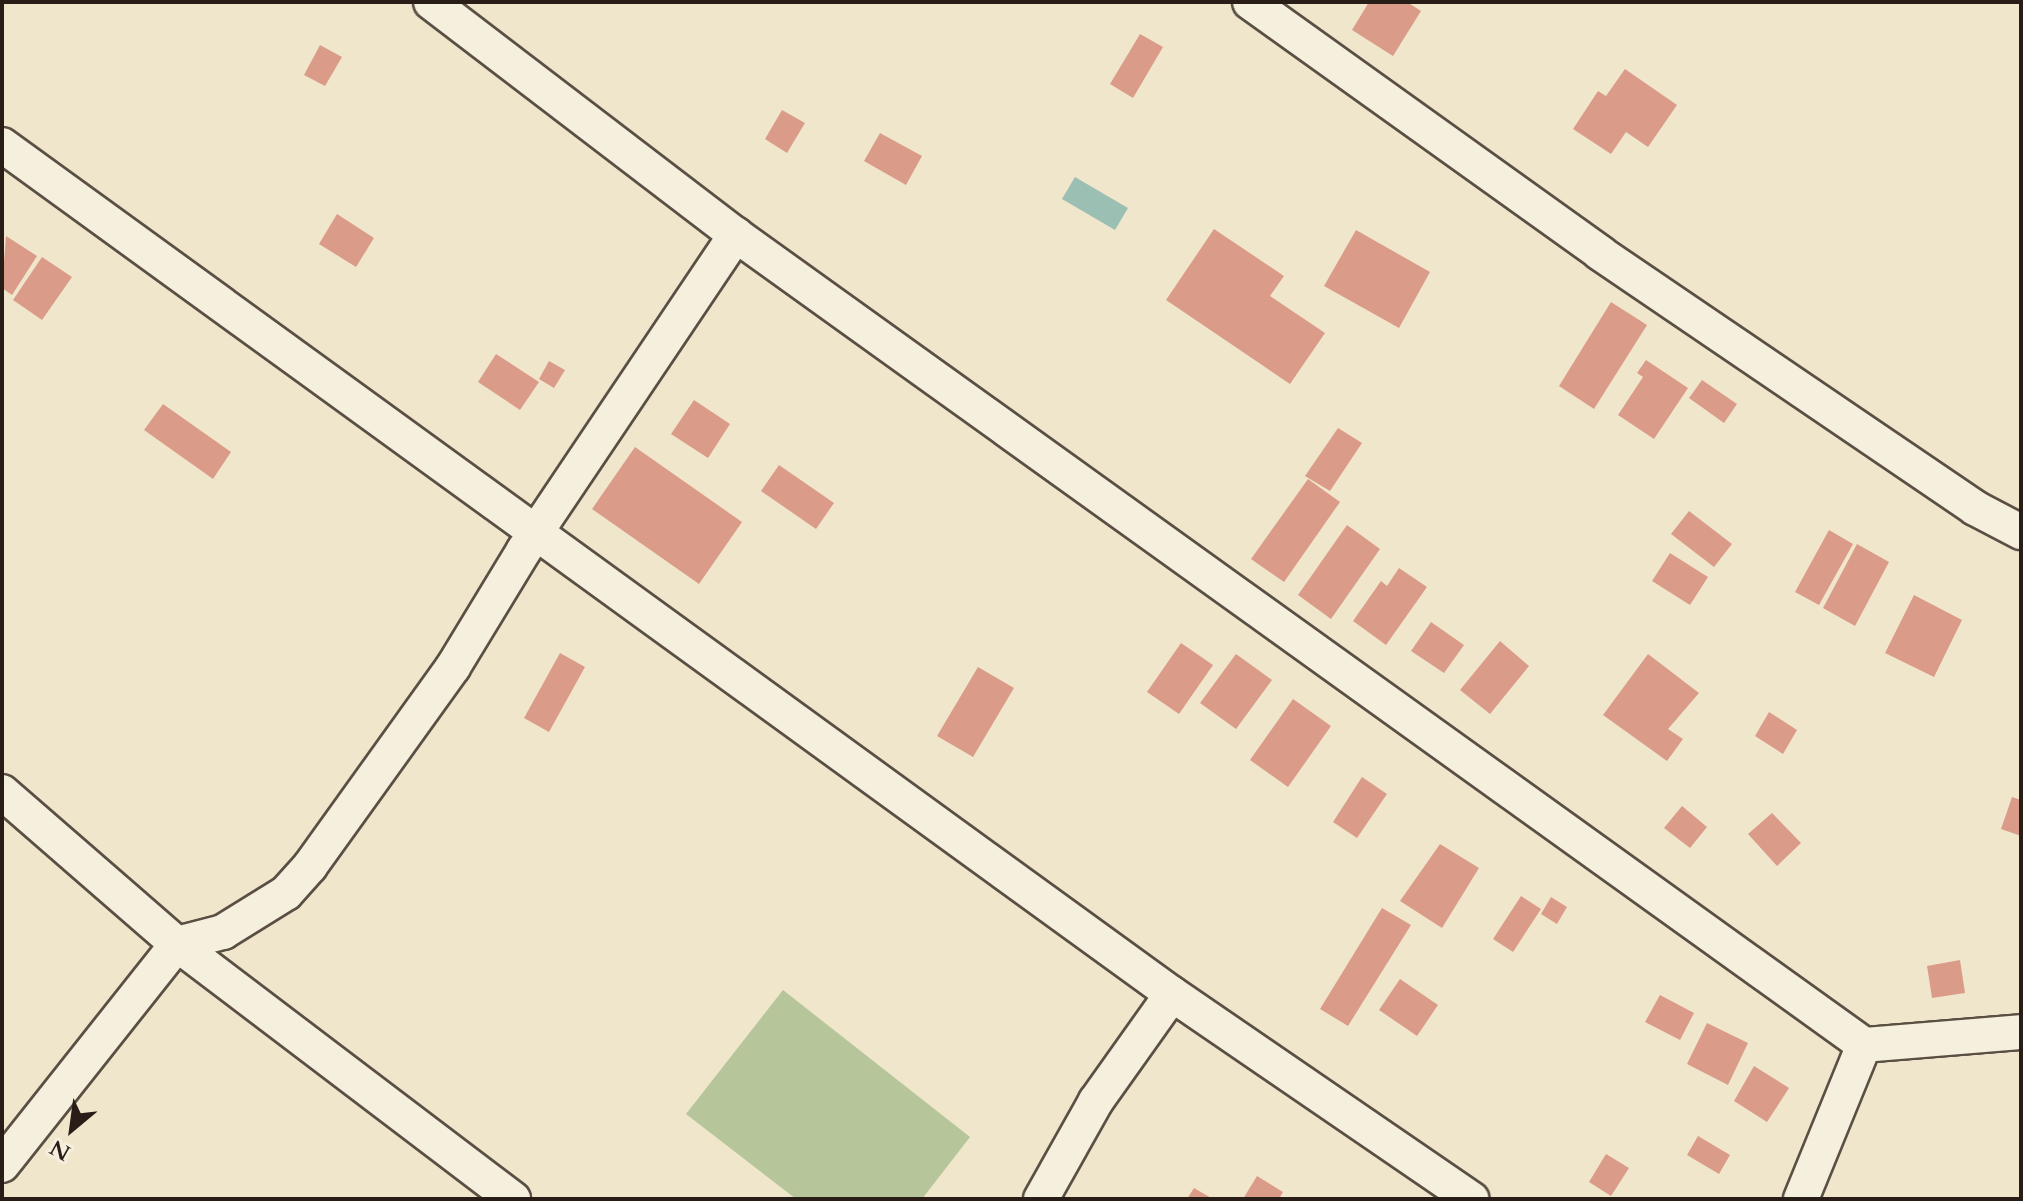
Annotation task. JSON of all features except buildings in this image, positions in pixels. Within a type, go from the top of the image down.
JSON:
[{"type":"street","points":[[431,2],[736,235],[1864,1045],[2021,1032]]},
{"type":"street","points":[[1250,2],[1600,253],[1975,508],[2021,532]]},
{"type":"street","points":[[2,145],[1172,994],[1471,1199]]},
{"type":"street","points":[[2,1165],[177,944],[223,932],[286,893],[310,866],[453,667],[536,532],[736,235]]},
{"type":"street","points":[[2,792],[177,944],[513,1199]]},
{"type":"street","points":[[1041,1199],[1096,1101],[1172,994]]},
{"type":"street","points":[[1801,1199],[1864,1045]]},
{"type":"green space","points":[[783,990],[970,1137],[922,1199],[796,1199],[686,1114]]},
{"type":"water","points":[[1075,177],[1128,208],[1115,230],[1062,199]]}]
